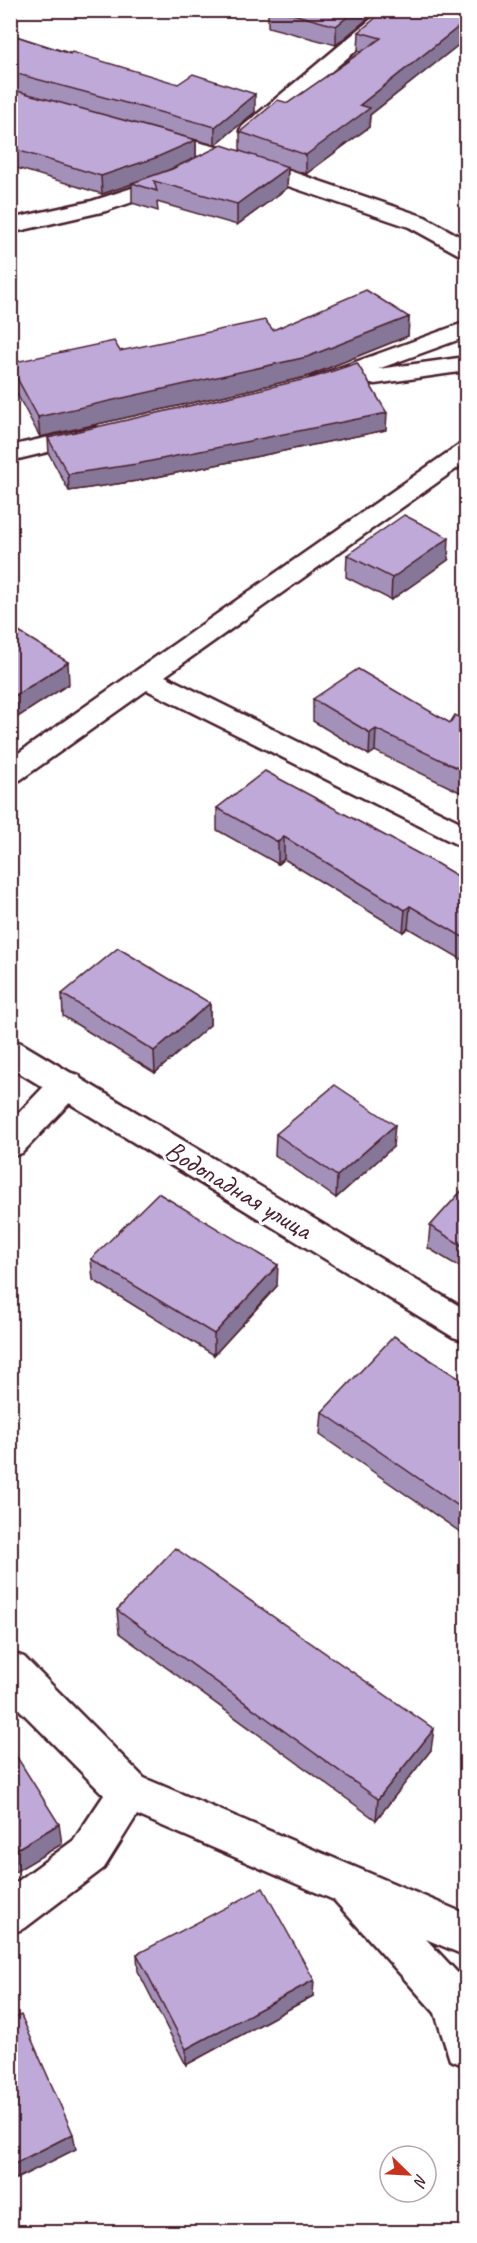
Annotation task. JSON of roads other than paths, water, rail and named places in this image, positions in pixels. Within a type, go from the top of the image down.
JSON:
[{"type":"street","points":[[10,226],[98,206],[167,182],[220,155],[395,10]]},
{"type":"street","points":[[132,130],[220,155],[417,222],[466,249]]},
{"type":"street","points":[[466,329],[302,388],[466,364]]},
{"type":"street","points":[[10,454],[110,430]]},
{"type":"street","points":[[10,773],[466,451]]},
{"type":"street","points":[[146,678],[466,837]]},
{"type":"street","name":"Водопадная улица","points":[[10,1051],[466,1327]]},
{"type":"street","points":[[10,1144],[67,1084]]},
{"type":"street","points":[[10,1670],[17,1680],[129,1792],[341,1880],[466,1935]]},
{"type":"street","points":[[10,1913],[90,1854],[129,1792]]},
{"type":"street","points":[[341,1880],[454,2001],[466,2044]]}]
